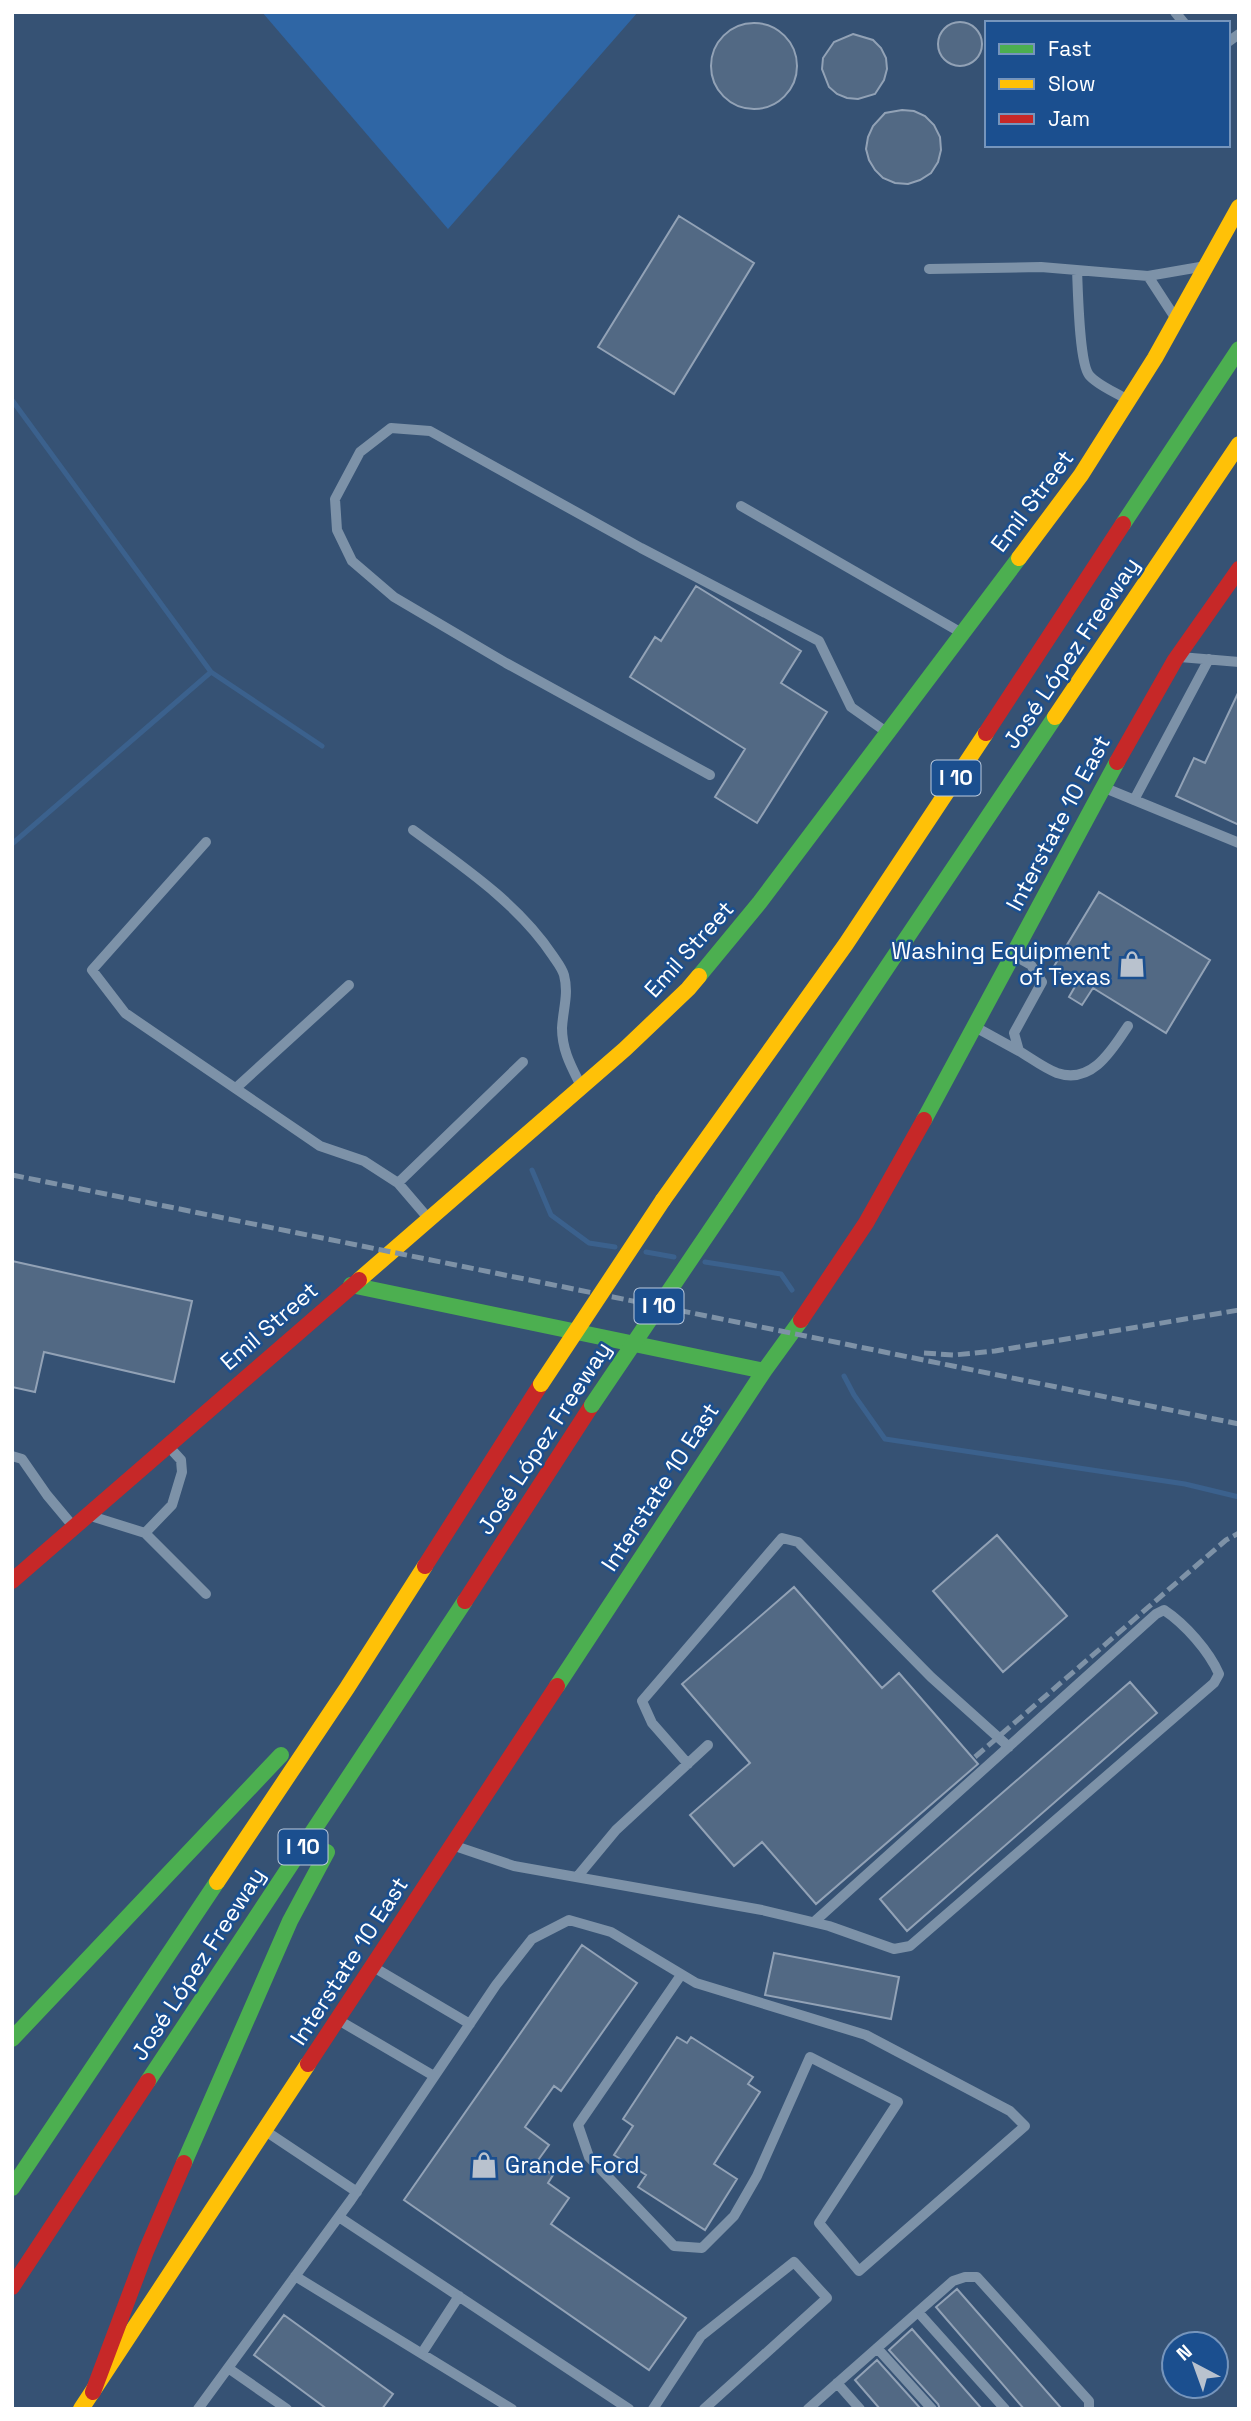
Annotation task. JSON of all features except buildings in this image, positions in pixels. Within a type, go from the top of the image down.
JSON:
[{"type":"main road","name":"Emil Street","points":[[12,1581],[581,1087],[679,998],[710,964],[768,892],[1081,475],[1129,400],[1239,207]]},
{"type":"main road","name":"José López Freeway","points":[[12,2188],[347,1688],[541,1384],[663,1200],[846,944],[1239,349]]},
{"type":"main road","name":"José López Freeway","points":[[12,2287],[383,1727],[592,1405],[1239,444]]},
{"type":"main road","name":"Interstate 10 East","points":[[82,2409],[764,1371],[866,1223],[1144,711],[1177,657],[1239,569]]},
{"type":"main road","points":[[408,1235],[403,1274],[420,1301]]},
{"type":"main road","points":[[351,1285],[764,1371]]},
{"type":"main road","points":[[12,2039],[347,1688]]},
{"type":"main road","points":[[345,1814],[383,1727]]},
{"type":"main road","points":[[93,2392],[146,2251],[290,1921],[334,1839]]},
{"type":"lane","points":[[929,269],[1041,267],[1149,276],[1206,265]]},
{"type":"lane","points":[[1077,270],[1087,373],[1129,400]]},
{"type":"lane","points":[[1149,276],[1176,319]]},
{"type":"lane","points":[[710,775],[506,663],[394,597],[352,561],[337,530],[335,499],[360,452],[391,428],[430,431],[641,548],[819,640],[851,707],[887,733]]},
{"type":"lane","points":[[741,506],[962,634]]},
{"type":"lane","points":[[1177,657],[1239,662]]},
{"type":"lane","points":[[1134,800],[1209,659]]},
{"type":"lane","points":[[1103,788],[1239,844]]},
{"type":"lane","points":[[413,830],[468,871],[527,922],[547,946],[563,972],[567,997],[562,1028],[565,1055],[581,1087]]},
{"type":"lane","points":[[206,842],[92,970],[125,1013],[320,1146],[364,1161],[398,1183],[428,1218]]},
{"type":"lane","points":[[1013,954],[1031,965],[1042,982],[1014,1033],[1019,1051]]},
{"type":"lane","points":[[236,1088],[349,985]]},
{"type":"lane","points":[[974,1026],[1059,1073],[1080,1075],[1105,1060],[1128,1026]]},
{"type":"lane","points":[[398,1183],[523,1062]]},
{"type":"lane","points":[[145,1534],[172,1505],[182,1472],[181,1460],[167,1445]]},
{"type":"lane","points":[[12,1456],[22,1459],[74,1527]]},
{"type":"lane","points":[[88,1515],[145,1534],[206,1594]]},
{"type":"lane","points":[[688,1764],[652,1723],[642,1701],[782,1538],[798,1542],[931,1677],[1009,1746]]},
{"type":"lane","points":[[452,1845],[514,1866],[762,1910],[814,1922],[894,1949],[910,1946],[1214,1683],[1219,1674],[1214,1663],[1174,1617],[1164,1610],[1156,1614],[814,1922]]},
{"type":"lane","points":[[577,1877],[616,1830],[708,1745]]},
{"type":"lane","points":[[198,2409],[357,2192],[495,1985],[532,1939],[569,1920],[611,1932],[696,1983],[866,2035],[1010,2110],[1025,2126],[859,2271],[819,2222],[898,2102],[810,2057],[757,2176],[734,2216],[702,2248],[674,2246],[589,2157],[578,2125],[681,1975]]},
{"type":"lane","points":[[372,1967],[470,2024]]},
{"type":"lane","points":[[338,2020],[435,2076]]},
{"type":"lane","points":[[265,2131],[357,2192]]},
{"type":"lane","points":[[339,2217],[629,2409]]},
{"type":"lane","points":[[653,2409],[701,2336],[794,2262],[827,2298],[704,2409]]},
{"type":"lane","points":[[295,2276],[512,2409]]},
{"type":"lane","points":[[808,2409],[953,2281],[978,2277],[1088,2401],[1089,2409]]},
{"type":"lane","points":[[422,2353],[459,2296]]},
{"type":"lane","points":[[918,2312],[1005,2409]]},
{"type":"lane","points":[[877,2348],[932,2409]]},
{"type":"lane","points":[[228,2368],[287,2409]]},
{"type":"lane","points":[[837,2383],[860,2409]]},
{"type":"shaded area","points":[[262,12],[638,12],[448,229]]},
{"type":"waterway","points":[[12,400],[211,672],[322,746]]},
{"type":"waterway","points":[[12,844],[211,672]]},
{"type":"waterway","points":[[532,1170],[551,1215],[589,1243],[615,1247]]},
{"type":"waterway","points":[[646,1252],[674,1257]]},
{"type":"waterway","points":[[705,1262],[781,1274],[792,1290]]},
{"type":"waterway","points":[[844,1376],[885,1439],[1185,1484],[1239,1497]]},
{"type":"railway","points":[[12,1175],[1239,1424]]},
{"type":"railway","points":[[924,1353],[954,1355],[995,1351],[1239,1310]]},
{"type":"railway","points":[[975,1757],[1226,1540],[1239,1533]]},
{"type":"traffic: fast","points":[[1123,524],[1239,349]]},
{"type":"traffic: fast","points":[[699,976],[760,902],[1019,558]]},
{"type":"traffic: fast","points":[[726,1207],[1055,717]]},
{"type":"traffic: fast","points":[[924,1120],[1117,762]]},
{"type":"traffic: fast","points":[[592,1405],[726,1207]]},
{"type":"traffic: fast","points":[[351,1285],[764,1371]]},
{"type":"traffic: fast","points":[[557,1686],[764,1371],[801,1320]]},
{"type":"traffic: fast","points":[[148,2081],[465,1601]]},
{"type":"traffic: fast","points":[[12,2039],[281,1755]]},
{"type":"traffic: fast","points":[[184,2163],[290,1921],[327,1852]]},
{"type":"traffic: fast","points":[[12,2188],[217,1882]]},
{"type":"traffic: slow","points":[[1019,558],[1081,475],[1155,358],[1239,207]]},
{"type":"traffic: slow","points":[[1055,717],[1239,444]]},
{"type":"traffic: slow","points":[[663,1200],[846,944],[986,733]]},
{"type":"traffic: slow","points":[[359,1280],[625,1049],[699,976]]},
{"type":"traffic: slow","points":[[541,1384],[663,1200]]},
{"type":"traffic: slow","points":[[217,1882],[425,1566]]},
{"type":"traffic: slow","points":[[81,2409],[308,2064]]},
{"type":"traffic: jam","points":[[986,733],[1123,524]]},
{"type":"traffic: jam","points":[[1117,762],[1175,660],[1239,569]]},
{"type":"traffic: jam","points":[[801,1320],[866,1223],[924,1120]]},
{"type":"traffic: jam","points":[[12,1581],[359,1280]]},
{"type":"traffic: jam","points":[[425,1566],[541,1384]]},
{"type":"traffic: jam","points":[[465,1601],[592,1405]]},
{"type":"traffic: jam","points":[[308,2064],[557,1686]]},
{"type":"traffic: jam","points":[[12,2287],[148,2081]]},
{"type":"traffic: jam","points":[[93,2392],[146,2251],[184,2163]]},
{"type":"place","name":"Washing Equipment of Texas","points":[[1132,964]]},
{"type":"place","name":"Grande Ford","points":[[484,2165]]}]
